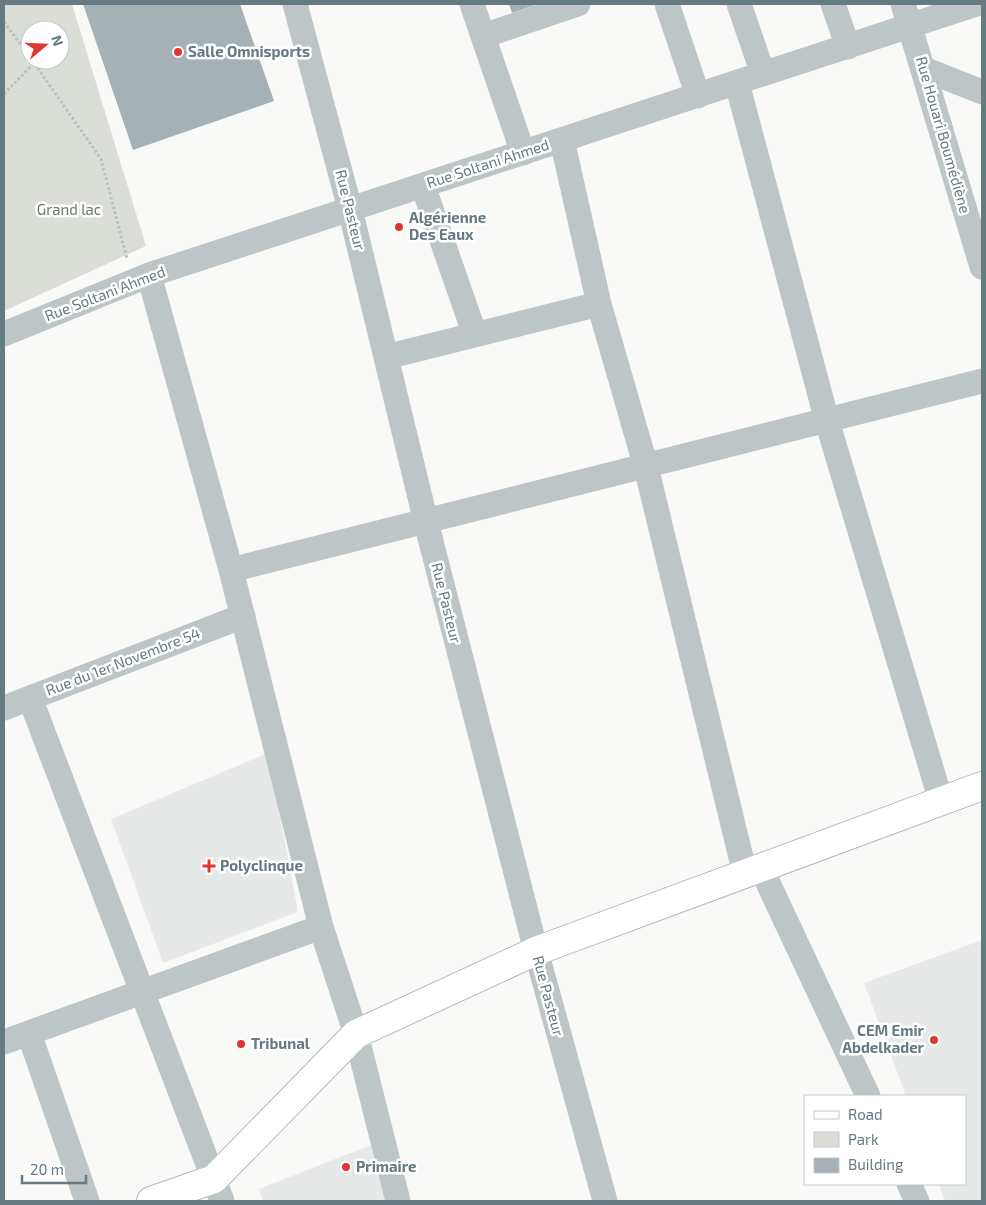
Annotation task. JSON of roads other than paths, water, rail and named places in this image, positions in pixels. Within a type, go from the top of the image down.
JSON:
[{"type":"main road","points":[[151,1201],[218,1190],[356,1034],[536,951],[982,786]]},
{"type":"street","name":"Rue Pasteur","points":[[295,4],[350,209],[426,522],[536,951],[605,1201]]},
{"type":"street","points":[[472,4],[523,153]]},
{"type":"street","points":[[483,36],[578,4]]},
{"type":"street","points":[[667,4],[698,96]]},
{"type":"street","points":[[739,4],[763,74]]},
{"type":"street","points":[[833,4],[848,47]]},
{"type":"street","name":"Rue Soltani Ahmed","points":[[4,334],[141,278],[848,47],[907,15],[976,4]]},
{"type":"street","name":"Rue Houari Boumédiène","points":[[907,15],[982,267]]},
{"type":"street","points":[[924,69],[982,92]]},
{"type":"street","points":[[737,83],[827,421],[941,801]]},
{"type":"street","points":[[562,140],[599,304],[646,466],[753,871],[867,1095]]},
{"type":"street","points":[[424,186],[475,335]]},
{"type":"street","points":[[141,278],[231,570],[321,927],[356,1034],[398,1201]]},
{"type":"street","points":[[386,357],[599,304]]},
{"type":"street","points":[[231,570],[982,381]]},
{"type":"street","name":"Rue du 1er Novembre 54","points":[[4,708],[243,616]]},
{"type":"street","points":[[30,698],[218,1190]]},
{"type":"street","points":[[4,1042],[321,927]]},
{"type":"street","points":[[29,1034],[87,1201]]},
{"type":"street","points":[[909,1185],[917,1201]]},
{"type":"place","name":"Salle Omnisports","points":[[178,52]]},
{"type":"place","name":"Algérienne Des Eaux","points":[[399,227]]},
{"type":"place","name":"Polyclinque","points":[[209,866]]},
{"type":"place","name":"CEM Emir Abdelkader","points":[[934,1040]]},
{"type":"place","name":"Tribunal","points":[[241,1044]]},
{"type":"place","name":"Primaire","points":[[346,1167]]},
{"type":"park label","name":"Grand lac","points":[[69,210]]}]
